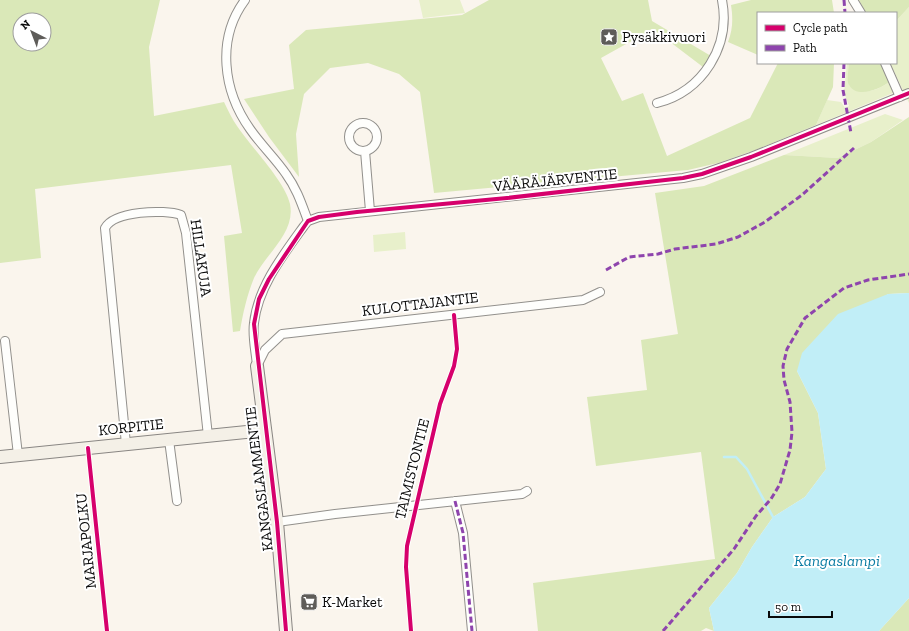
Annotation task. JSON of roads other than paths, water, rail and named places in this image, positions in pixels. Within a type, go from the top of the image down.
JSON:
[{"type":"street","points":[[245,0],[232,25],[227,44],[226,68],[229,87],[237,108],[250,128],[286,174],[298,193],[308,221]]},
{"type":"street","points":[[658,103],[677,96],[693,84],[713,60],[724,32],[722,0]]},
{"type":"street","points":[[854,0],[860,12]]},
{"type":"street","points":[[884,64],[900,97]]},
{"type":"street","name":"VÄÄRÄJÄRVENTIE","points":[[308,221],[319,217],[370,211],[507,198],[696,176],[751,157],[909,93]]},
{"type":"street","points":[[365,151],[370,211]]},
{"type":"street","name":"HILLAKUJA","points":[[126,444],[105,228],[108,223],[126,215],[171,211],[181,215],[186,233],[208,436]]},
{"type":"street","name":"KANGASLAMMENTIE","points":[[286,631],[277,522],[257,366],[254,324],[259,300],[269,279],[308,221]]},
{"type":"street","name":"KULOTTAJANTIE","points":[[257,366],[265,350],[282,334],[583,300],[600,292]]},
{"type":"street","points":[[5,341],[18,455]]},
{"type":"street","name":"KORPITIE","points":[[0,457],[265,430]]},
{"type":"street","points":[[170,440],[177,501]]},
{"type":"street","points":[[277,522],[335,514],[521,494],[527,492]]},
{"type":"street","points":[[455,501],[463,533],[472,631]]},
{"type":"water","name":"Kangaslampi","points":[[909,293],[909,598],[879,631],[714,631],[709,608],[737,573],[752,547],[773,517],[805,497],[826,469],[818,413],[797,371],[802,353],[838,314],[888,294]]},
{"type":"waterway","points":[[724,457],[736,457],[747,469],[773,517]]},
{"type":"place","name":"Pysäkkivuori","points":[[609,37]]},
{"type":"place","name":"K-Market","points":[[309,602]]}]
